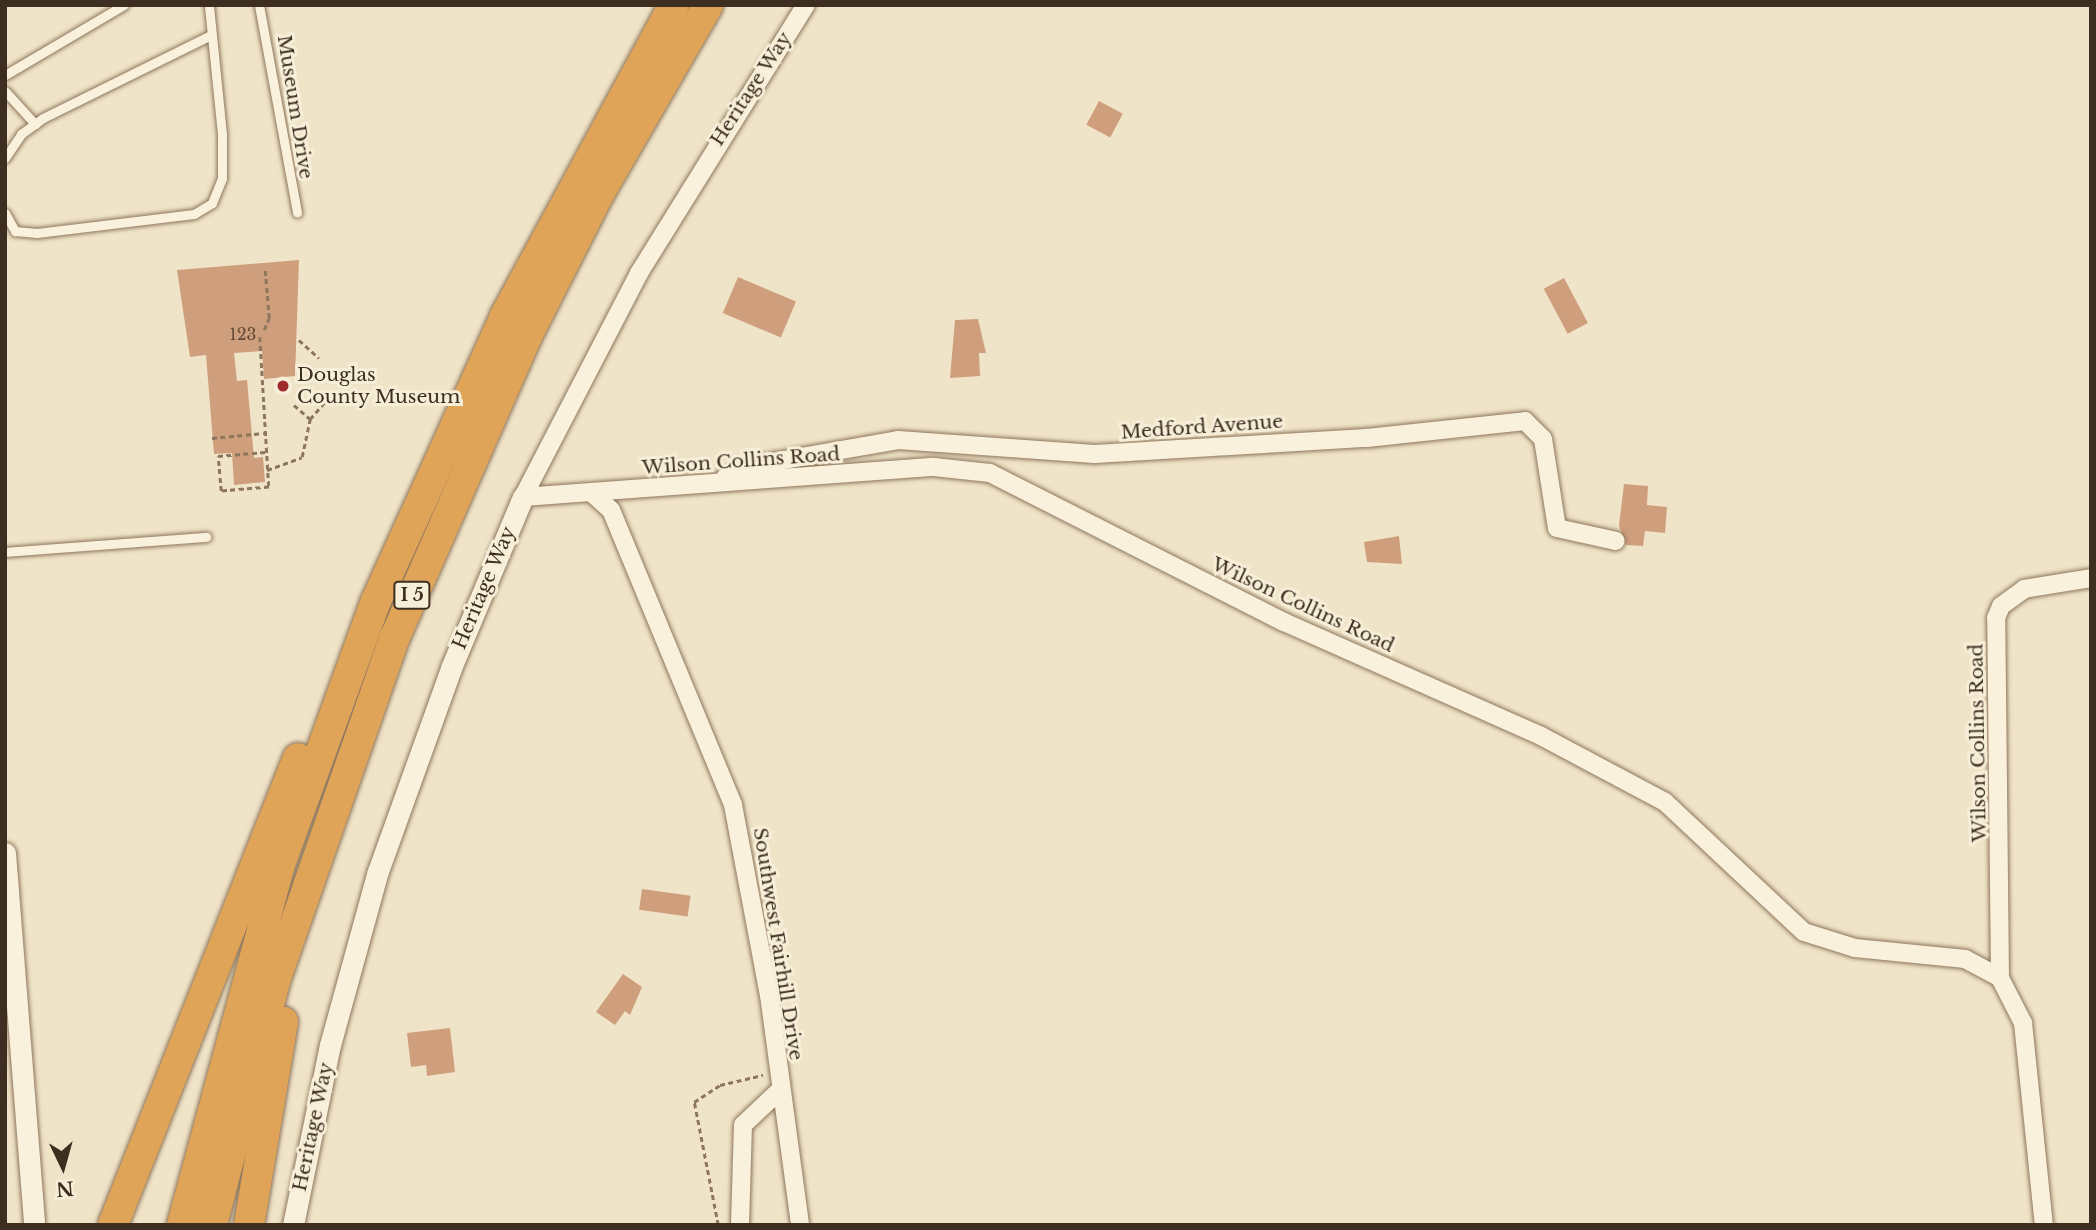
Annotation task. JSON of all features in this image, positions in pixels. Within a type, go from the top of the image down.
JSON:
[{"type":"highway","name":"I 5","points":[[181,1225],[279,867],[376,601],[505,316],[674,5]]},
{"type":"highway","name":"I 5","points":[[212,1225],[275,981],[395,636],[477,443],[599,194],[708,5]]},
{"type":"highway","points":[[113,1225],[309,730],[376,601]]},
{"type":"highway","points":[[249,1225],[257,1156],[317,862]]},
{"type":"street","name":"Heritage Way","points":[[293,1225],[330,1045],[377,874],[450,668],[523,497],[639,273],[806,5]]},
{"type":"street","name":"Medford Avenue","points":[[709,485],[761,464],[898,440],[1095,454],[1367,438],[1525,421],[1543,439],[1557,528],[1616,541]]},
{"type":"street","name":"Wilson Collins Road","points":[[523,497],[933,467],[990,473],[1284,622],[1612,771],[1686,819],[1804,932],[1855,948],[1965,959],[2000,978]]},
{"type":"street","name":"Southwest Fairhill Drive","points":[[592,493],[611,510],[724,776],[754,905],[800,1225]]},
{"type":"street","name":"Wilson Collins Road","points":[[2044,1225],[2023,1023],[2000,978],[1996,618],[2001,606],[2024,589],[2091,578]]},
{"type":"street","points":[[5,853],[34,1225]]},
{"type":"street","points":[[740,1225],[743,1125],[779,1091]]},
{"type":"lane","points":[[5,75],[124,5]]},
{"type":"lane","points":[[5,213],[15,231],[37,233],[194,214],[212,203],[222,167],[209,5]]},
{"type":"lane","name":"Museum Drive","points":[[259,5],[297,213]]},
{"type":"lane","points":[[5,158],[34,124],[211,35]]},
{"type":"lane","points":[[5,91],[34,124]]},
{"type":"lane","points":[[5,552],[206,537]]},
{"type":"path","points":[[264,330],[269,318],[265,270]]},
{"type":"path","points":[[260,337],[269,487],[221,491],[218,456],[266,452]]},
{"type":"path","points":[[299,340],[319,358]]},
{"type":"path","points":[[267,470],[302,457],[310,419],[332,394]]},
{"type":"path","points":[[294,405],[310,419]]},
{"type":"path","points":[[212,438],[264,433]]},
{"type":"path","points":[[718,1225],[694,1102],[720,1085],[777,1072]]},
{"type":"building","points":[[1099,101],[1123,114],[1110,138],[1086,125]]},
{"type":"building","points":[[299,260],[295,376],[264,379],[262,351],[234,353],[237,381],[247,380],[254,458],[263,457],[265,482],[234,485],[232,453],[214,454],[206,355],[190,357],[177,270]]},
{"type":"building","points":[[738,277],[796,302],[781,338],[723,313]]},
{"type":"building","points":[[1564,278],[1588,323],[1568,334],[1544,289]]},
{"type":"building","points":[[978,319],[986,353],[979,353],[980,376],[950,378],[955,320]]},
{"type":"building","points":[[1624,484],[1648,486],[1647,505],[1667,507],[1665,533],[1645,531],[1643,546],[1626,545],[1619,526]]},
{"type":"building","points":[[1399,536],[1402,564],[1367,562],[1364,542]]},
{"type":"building","points":[[642,889],[691,896],[688,917],[639,910]]},
{"type":"building","points":[[623,974],[642,987],[630,1015],[625,1011],[615,1025],[596,1012]]},
{"type":"building","points":[[450,1028],[455,1072],[427,1076],[426,1065],[411,1067],[407,1033]]},
{"type":"place","name":"Douglas County Museum","points":[[283,386]]}]
